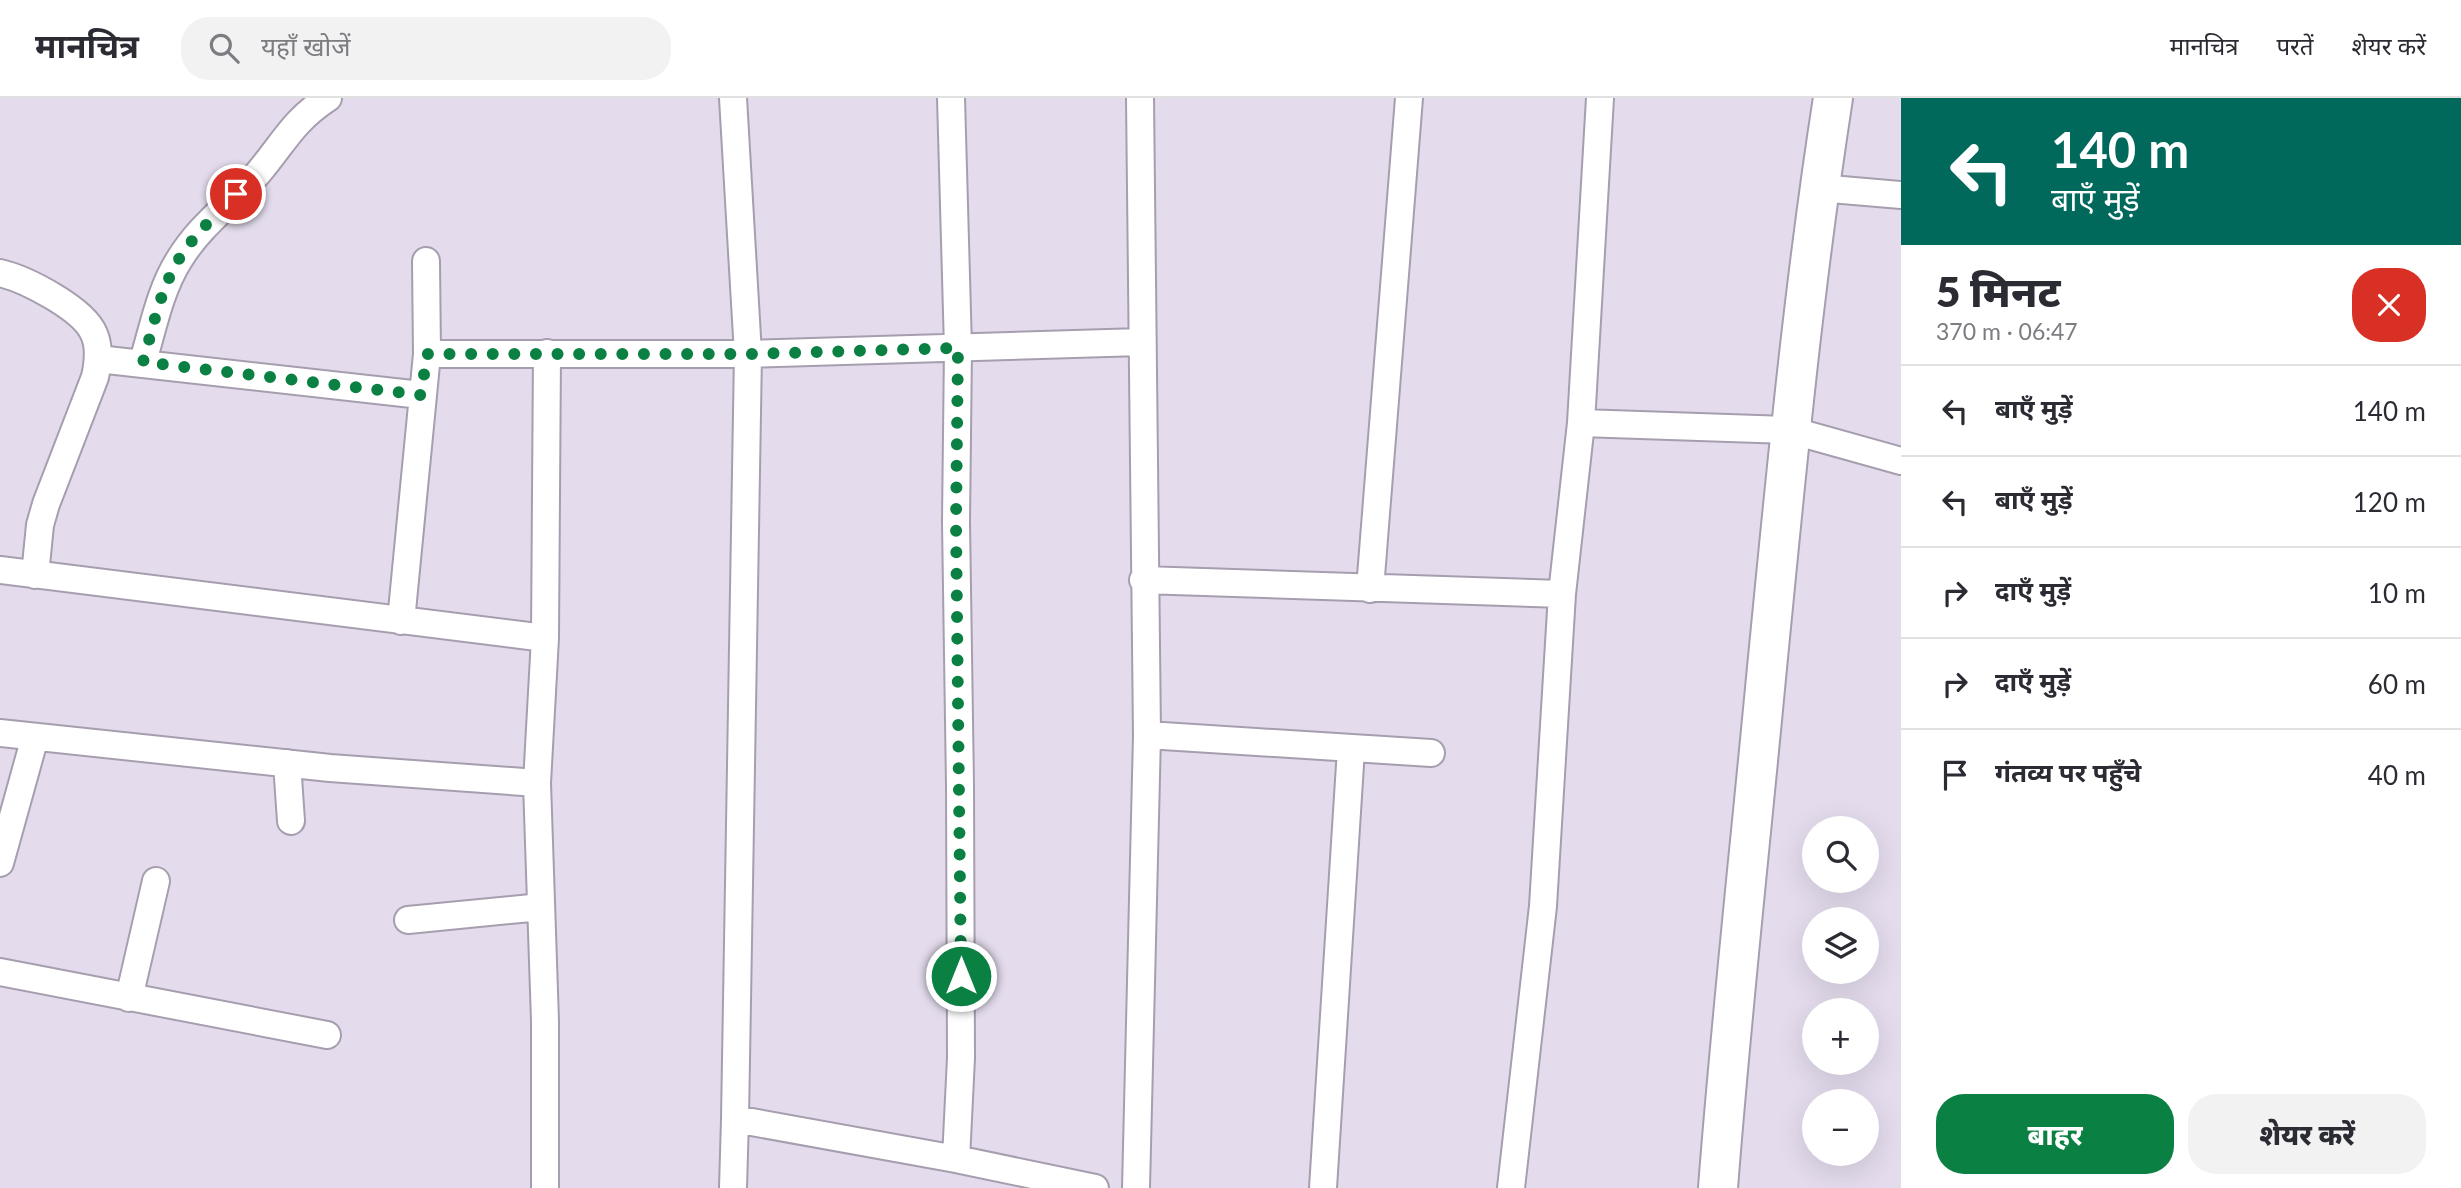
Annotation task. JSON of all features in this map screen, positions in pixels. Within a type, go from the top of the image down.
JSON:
[{"type":"street","points":[[143,362],[165,289],[178,260],[195,237],[260,170],[303,106],[328,98]]},
{"type":"street","points":[[733,98],[748,354],[733,1188]]},
{"type":"street","points":[[951,98],[958,348],[956,522],[961,1058],[956,1159]]},
{"type":"street","points":[[1136,1188],[1147,735],[1143,580],[1140,98]]},
{"type":"street","points":[[1370,589],[1409,98]]},
{"type":"street","points":[[1511,1188],[1543,906],[1562,594],[1581,423],[1600,98]]},
{"type":"street","points":[[1718,1188],[1731,1020],[1790,430],[1819,188],[1833,98]]},
{"type":"street","points":[[1819,188],[1901,195]]},
{"type":"street","points":[[401,621],[427,354],[426,261]]},
{"type":"street","points":[[0,273],[33,286],[78,313],[94,334],[98,359],[95,377],[46,504],[40,525],[35,575]]},
{"type":"street","points":[[427,354],[748,354],[1141,342]]},
{"type":"street","points":[[545,1188],[537,783],[545,638],[547,353]]},
{"type":"street","points":[[98,359],[421,395]]},
{"type":"street","points":[[1581,423],[1790,430],[1901,461]]},
{"type":"street","points":[[0,570],[545,638]]},
{"type":"street","points":[[1143,580],[1562,594]]},
{"type":"street","points":[[0,733],[286,763],[537,783]]},
{"type":"street","points":[[1147,735],[1431,754]]},
{"type":"street","points":[[0,863],[34,737]]},
{"type":"street","points":[[1323,1188],[1351,749]]},
{"type":"street","points":[[286,763],[291,821]]},
{"type":"street","points":[[129,998],[156,881]]},
{"type":"street","points":[[408,920],[541,907]]},
{"type":"street","points":[[0,972],[327,1035]]},
{"type":"street","points":[[735,1119],[956,1159],[1095,1188]]},
{"type":"route","points":[[236,194],[195,237],[178,260],[165,289],[143,362],[421,395],[427,354],[748,354],[958,348],[956,522],[961,976]]}]
